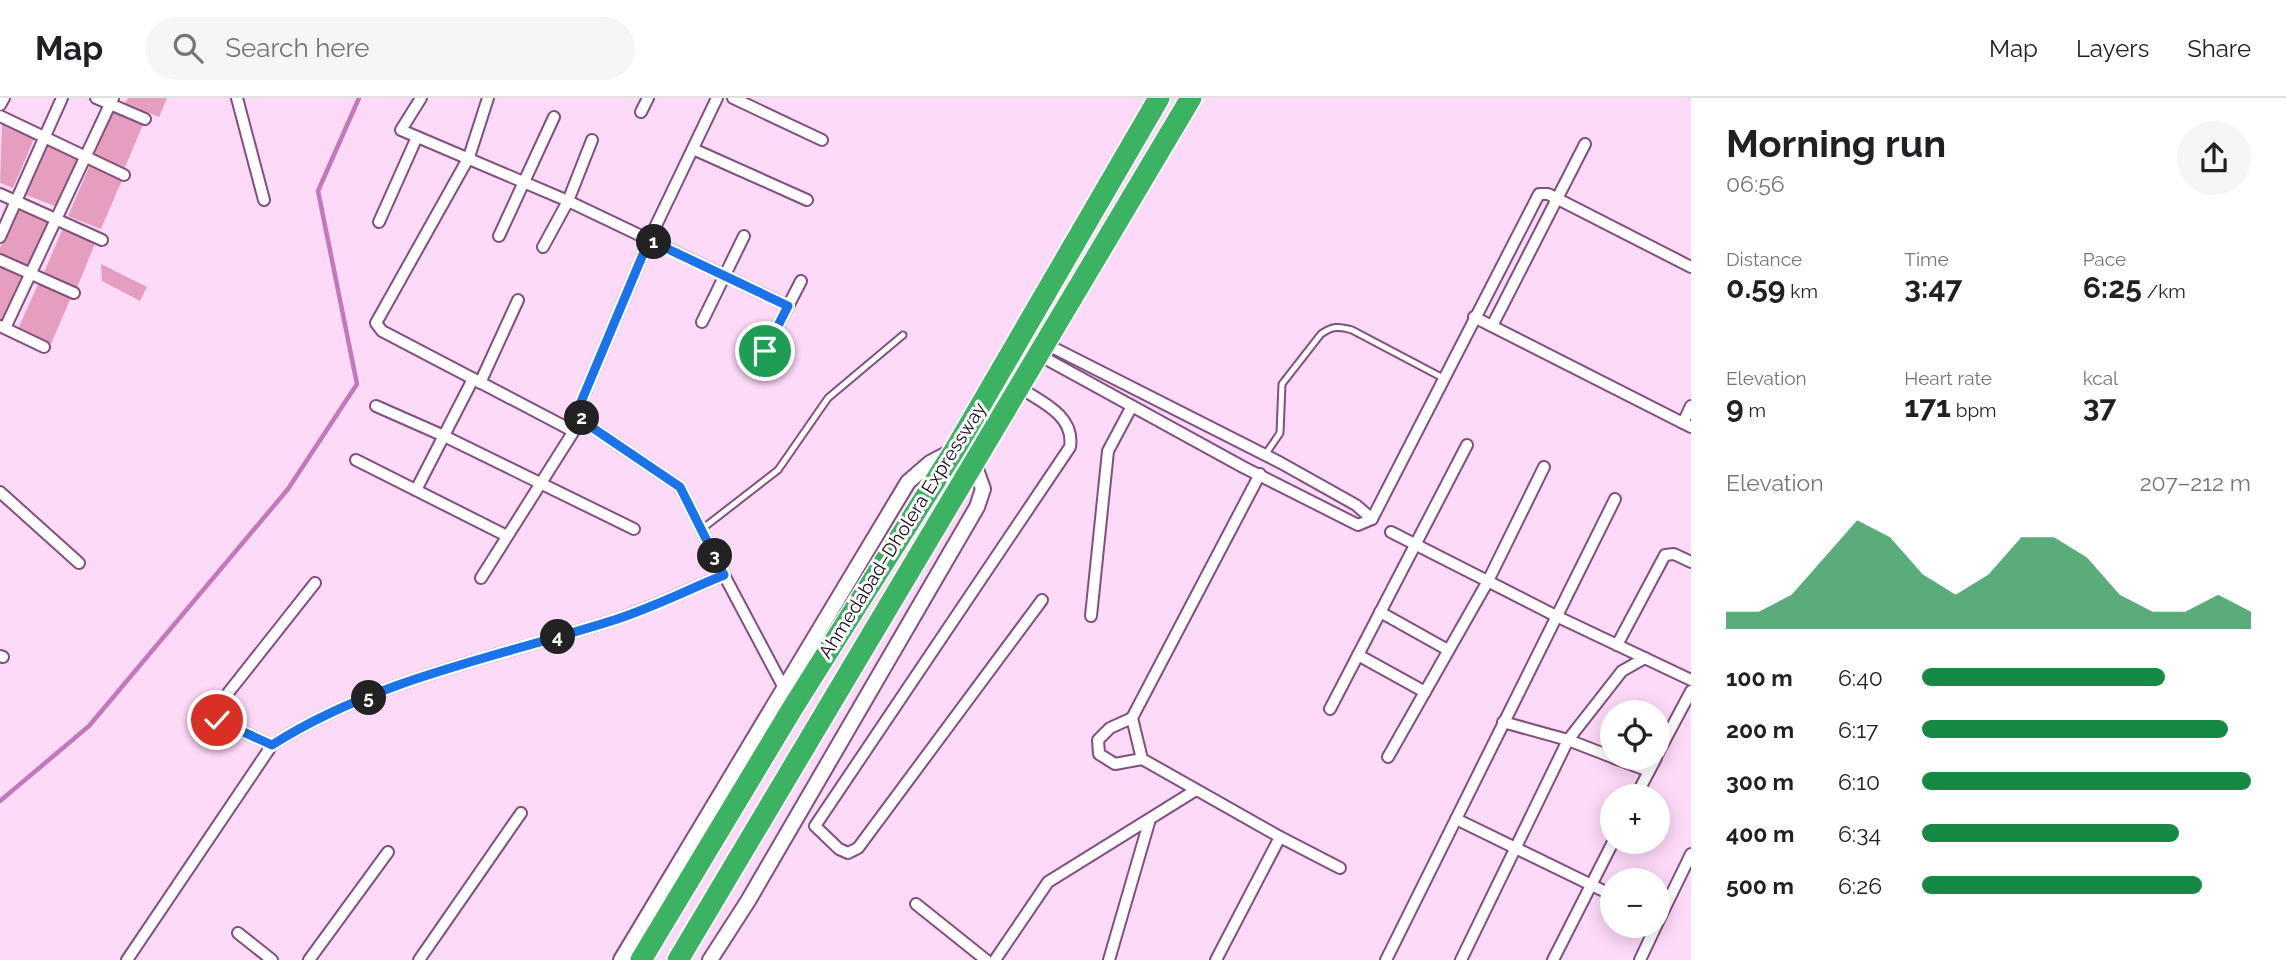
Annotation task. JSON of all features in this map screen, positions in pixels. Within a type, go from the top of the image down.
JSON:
[{"type":"highway","name":"Ahmedabad–Dholera Expressway","points":[[641,960],[787,717],[954,451],[1159,98]]},
{"type":"highway","name":"Ahmedabad–Dholera Expressway","points":[[678,960],[1191,98]]},
{"type":"street","points":[[0,105],[4,98]]},
{"type":"street","points":[[0,237],[62,98]]},
{"type":"street","points":[[96,98],[111,101],[145,119]]},
{"type":"street","points":[[237,98],[264,200]]},
{"type":"street","points":[[421,98],[401,130],[568,201],[788,306]]},
{"type":"street","points":[[488,98],[469,157],[376,323],[382,331],[573,431]]},
{"type":"street","points":[[641,112],[648,98]]},
{"type":"street","points":[[717,98],[649,240],[581,402],[579,414],[680,487],[784,688]]},
{"type":"street","points":[[733,98],[822,140]]},
{"type":"street","points":[[44,347],[3,327],[31,274],[111,101]]},
{"type":"street","points":[[0,116],[124,175]]},
{"type":"street","points":[[499,236],[554,117]]},
{"type":"street","points":[[379,222],[417,137]]},
{"type":"street","points":[[543,247],[568,201],[592,140]]},
{"type":"street","points":[[1492,326],[1586,144]]},
{"type":"street","points":[[693,149],[807,200]]},
{"type":"street","points":[[1042,349],[1132,406],[1243,467],[1353,523],[1361,524],[1372,519],[1536,197],[1543,192],[1691,267]]},
{"type":"street","points":[[0,194],[102,240]]},
{"type":"street","points":[[702,322],[744,236]]},
{"type":"street","points":[[0,260],[74,293]]},
{"type":"street","points":[[765,351],[801,281]]},
{"type":"street","points":[[416,490],[477,381],[518,300]]},
{"type":"street","points":[[1474,317],[1687,425],[1691,406]]},
{"type":"street","points":[[1042,349],[1252,448],[1361,508],[1372,519]]},
{"type":"street","points":[[815,826],[1070,447],[1072,435],[1067,423],[1020,387]]},
{"type":"street","points":[[376,406],[444,436],[634,529]]},
{"type":"street","points":[[1091,615],[1108,451],[1132,406]]},
{"type":"street","points":[[481,578],[582,418]]},
{"type":"street","points":[[1330,709],[1466,444]]},
{"type":"street","points":[[1243,467],[1252,448]]},
{"type":"street","points":[[621,960],[908,482],[930,463],[954,451]]},
{"type":"street","points":[[356,460],[507,536]]},
{"type":"street","points":[[1273,480],[1281,463]]},
{"type":"street","points":[[710,960],[748,901],[977,507],[983,489],[974,464]]},
{"type":"street","points":[[1388,757],[1488,581],[1544,467]]},
{"type":"street","points":[[1259,474],[1132,718],[1110,728],[1098,740],[1099,754],[1115,764],[1142,760],[1340,868]]},
{"type":"street","points":[[0,492],[79,563]]},
{"type":"street","points":[[1386,960],[1615,499]]},
{"type":"street","points":[[1391,532],[1556,616],[1645,658],[1689,675]]},
{"type":"street","points":[[1617,645],[1665,555],[1675,554],[1691,562]]},
{"type":"street","points":[[127,960],[272,745],[305,724],[367,699],[447,669],[614,620],[724,575]]},
{"type":"street","points":[[272,745],[217,720],[215,712],[315,583]]},
{"type":"street","points":[[797,813],[839,849],[848,853],[858,848],[1042,600]]},
{"type":"street","points":[[1380,612],[1448,650]]},
{"type":"street","points":[[1358,655],[1425,692]]},
{"type":"street","points":[[1461,960],[1568,740],[1622,671],[1645,658]]},
{"type":"street","points":[[1670,731],[1691,691]]},
{"type":"street","points":[[1132,718],[1142,760]]},
{"type":"street","points":[[1503,722],[1600,752]]},
{"type":"street","points":[[1642,784],[1649,771]]},
{"type":"street","points":[[995,960],[1048,882],[1196,790]]},
{"type":"street","points":[[419,960],[521,813]]},
{"type":"street","points":[[1109,960],[1150,818]]},
{"type":"street","points":[[1456,819],[1600,888]]},
{"type":"street","points":[[1216,960],[1280,837]]},
{"type":"street","points":[[309,960],[388,852]]},
{"type":"street","points":[[1553,960],[1607,854]]},
{"type":"street","points":[[1670,898],[1691,855]]},
{"type":"street","points":[[916,904],[986,960]]},
{"type":"street","points":[[238,933],[272,960]]},
{"type":"street","points":[[1640,960],[1650,938]]},
{"type":"lane","points":[[1265,455],[1280,433],[1282,384],[1321,334],[1329,328],[1340,326],[1352,330],[1443,378]]},
{"type":"lane","points":[[702,530],[778,470],[828,398],[903,335]]},
{"type":"building","points":[[128,98],[167,98],[159,117],[125,103]]},
{"type":"building","points":[[112,107],[144,122],[123,172],[90,158]]},
{"type":"building","points":[[2,124],[34,139],[13,188],[0,183]]},
{"type":"building","points":[[46,143],[78,158],[57,207],[24,194]]},
{"type":"building","points":[[90,165],[122,180],[101,229],[68,216]]},
{"type":"building","points":[[19,205],[51,220],[30,270],[0,257],[0,248]]},
{"type":"building","points":[[64,226],[96,241],[76,290],[42,277]]},
{"type":"building","points":[[0,264],[26,276],[5,325],[0,323]]},
{"type":"building","points":[[101,264],[147,287],[140,301],[102,281]]},
{"type":"building","points":[[40,280],[72,295],[51,344],[17,331]]},
{"type":"waterway","points":[[0,801],[89,726],[288,489],[357,384],[318,191],[359,98]]},
{"type":"route","points":[[217,720],[272,745],[305,724],[367,699],[447,669],[614,620],[724,575],[680,487],[584,422],[579,414],[581,402],[649,240],[788,306],[765,351]]}]
